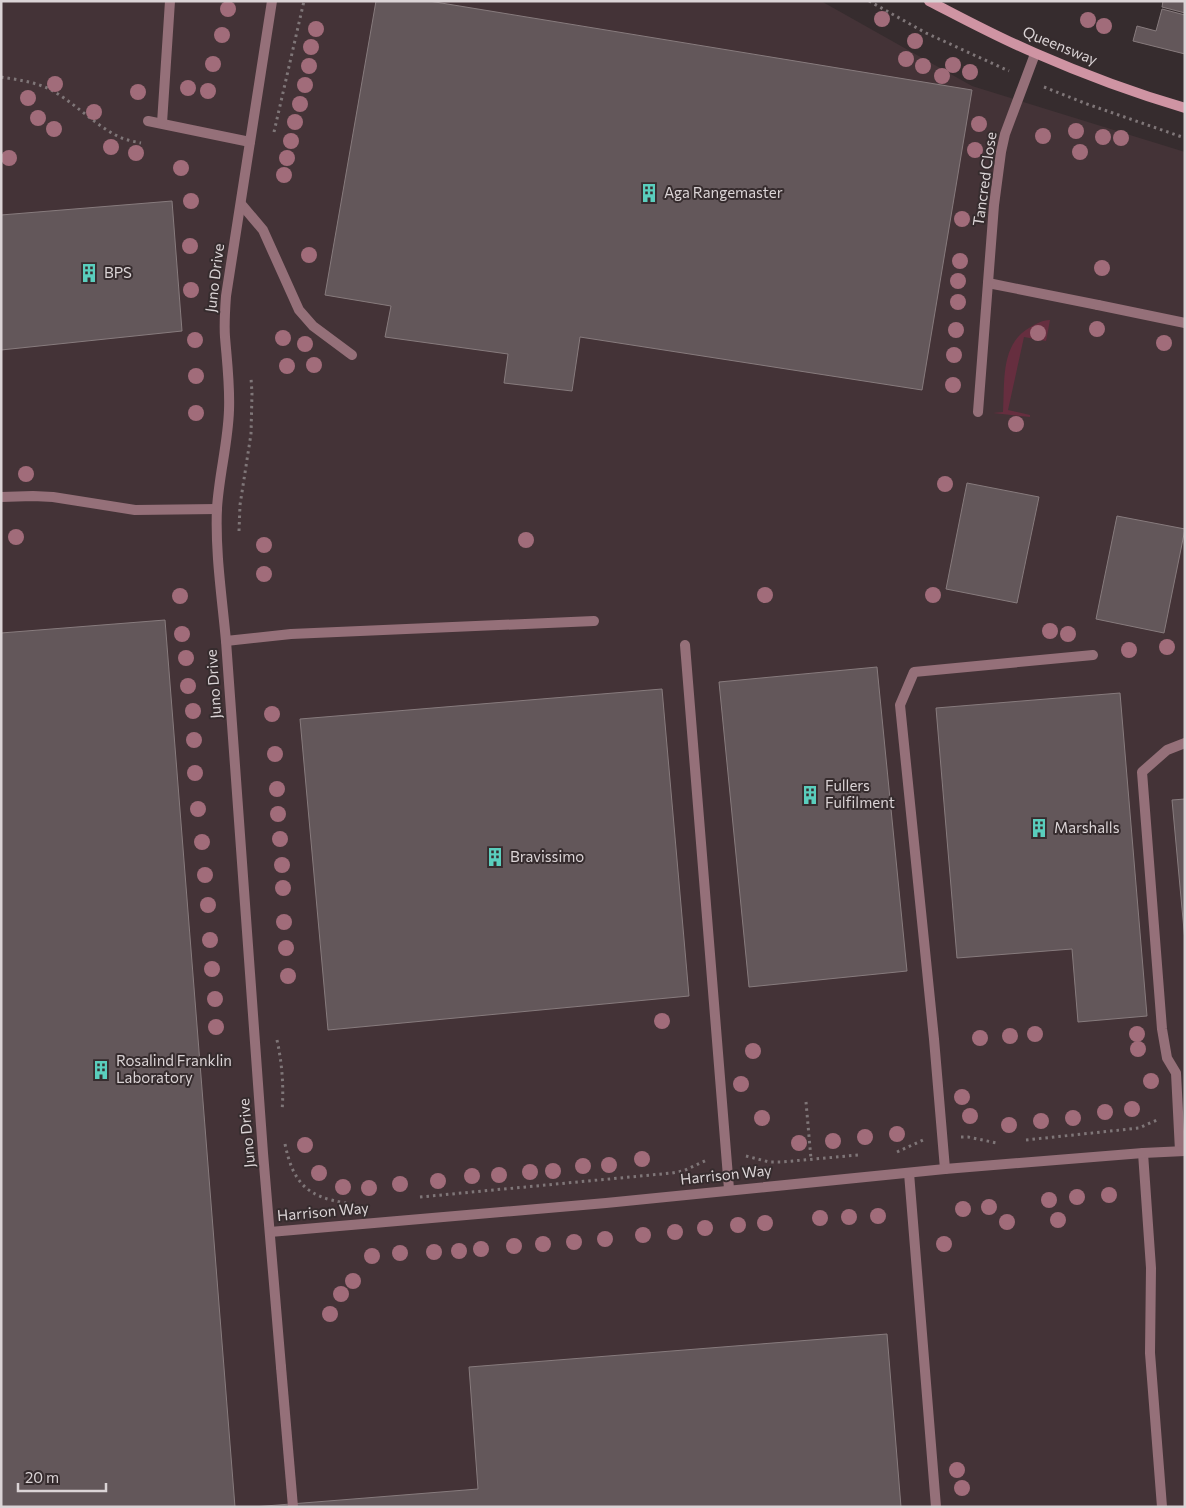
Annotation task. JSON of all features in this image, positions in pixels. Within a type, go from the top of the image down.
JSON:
[{"type":"street","points":[[162,123],[170,1]]},
{"type":"street","name":"Juno Drive","points":[[272,1],[226,296],[225,337],[229,381],[229,410],[217,509],[218,564],[226,641],[259,1093],[293,1507]]},
{"type":"street","name":"Queensway","points":[[929,1],[1035,54],[1123,88],[1185,108]]},
{"type":"street","name":"Tancred Close","points":[[978,412],[994,205],[1005,134],[1035,54]]},
{"type":"street","points":[[148,121],[250,142]]},
{"type":"street","points":[[241,204],[263,230],[299,310],[314,326],[352,355]]},
{"type":"street","points":[[988,283],[1185,323]]},
{"type":"street","points":[[1,497],[53,497],[135,510],[217,509]]},
{"type":"street","points":[[226,641],[291,634],[594,621]]},
{"type":"street","points":[[685,644],[729,1189]]},
{"type":"street","points":[[945,1169],[934,1039],[900,705],[914,672],[1093,655]]},
{"type":"street","points":[[1182,1151],[1176,1073],[1166,1058],[1162,1029],[1142,772],[1167,750],[1185,743]]},
{"type":"street","name":"Harrison Way","points":[[270,1232],[945,1169],[1182,1151]]},
{"type":"street","points":[[1143,1153],[1151,1268],[1150,1353],[1162,1507]]},
{"type":"street","points":[[909,1173],[936,1507]]},
{"type":"path","points":[[272,140],[304,1]]},
{"type":"path","points":[[869,1],[926,33],[982,59]]},
{"type":"path","points":[[1,76],[38,84],[53,91],[113,134],[141,143]]},
{"type":"path","points":[[1071,97],[1185,138]]},
{"type":"path","points":[[280,1052],[283,1119]]},
{"type":"path","points":[[806,1102],[811,1159]]},
{"type":"path","points":[[1022,1140],[1139,1128],[1159,1119]]},
{"type":"path","points":[[284,1136],[288,1159],[300,1183],[311,1192],[328,1200],[346,1204]]},
{"type":"path","points":[[968,1137],[999,1143]]},
{"type":"path","points":[[892,1152],[899,1152],[922,1140]]},
{"type":"path","points":[[748,1156],[769,1162],[865,1155]]},
{"type":"path","points":[[415,1197],[672,1173],[682,1171],[705,1160]]},
{"type":"shaded area","points":[[1,1],[821,1],[972,86],[1185,152],[1185,1507],[1,1507]]},
{"type":"shaded area","points":[[1050,320],[1046,341],[1024,337],[1008,410],[1030,415],[1030,417],[993,413],[1003,412],[1004,377],[1013,344],[1029,328],[1042,321]]},
{"type":"building","name":"Aga Rangemaster","points":[[376,1],[429,1],[972,90],[922,390],[580,337],[572,391],[504,383],[508,354],[385,337],[391,306],[325,295]]},
{"type":"building","points":[[1163,1],[1185,1],[1185,13],[1162,7]]},
{"type":"building","points":[[1162,9],[1185,15],[1185,54],[1133,41],[1137,26],[1156,31]]},
{"type":"building","name":"BPS","points":[[172,201],[182,331],[1,350],[1,215]]},
{"type":"building","points":[[967,483],[1039,497],[1017,603],[946,589]]},
{"type":"building","points":[[1117,516],[1185,529],[1164,633],[1096,619]]},
{"type":"building","name":"Rosalind Franklin Laboratory","points":[[165,620],[235,1507],[1,1507],[1,633]]},
{"type":"building","name":"Fullers Fulfilment","points":[[877,667],[907,971],[749,987],[719,682]]},
{"type":"building","name":"Bravissimo","points":[[662,689],[689,996],[328,1030],[300,719]]},
{"type":"building","name":"Marshalls","points":[[1120,693],[1147,1016],[1078,1022],[1072,949],[957,958],[936,708]]},
{"type":"building","points":[[1185,799],[1185,941],[1172,800]]},
{"type":"building","points":[[887,1334],[901,1507],[253,1507],[478,1489],[469,1367]]},
{"type":"place","name":"Aga Rangemaster","points":[[649,193]]},
{"type":"place","name":"BPS","points":[[89,273]]},
{"type":"place","name":"Fullers Fulfilment","points":[[810,795]]},
{"type":"place","name":"Marshalls","points":[[1039,828]]},
{"type":"place","name":"Bravissimo","points":[[495,857]]},
{"type":"place","name":"Rosalind Franklin Laboratory","points":[[101,1070]]}]
